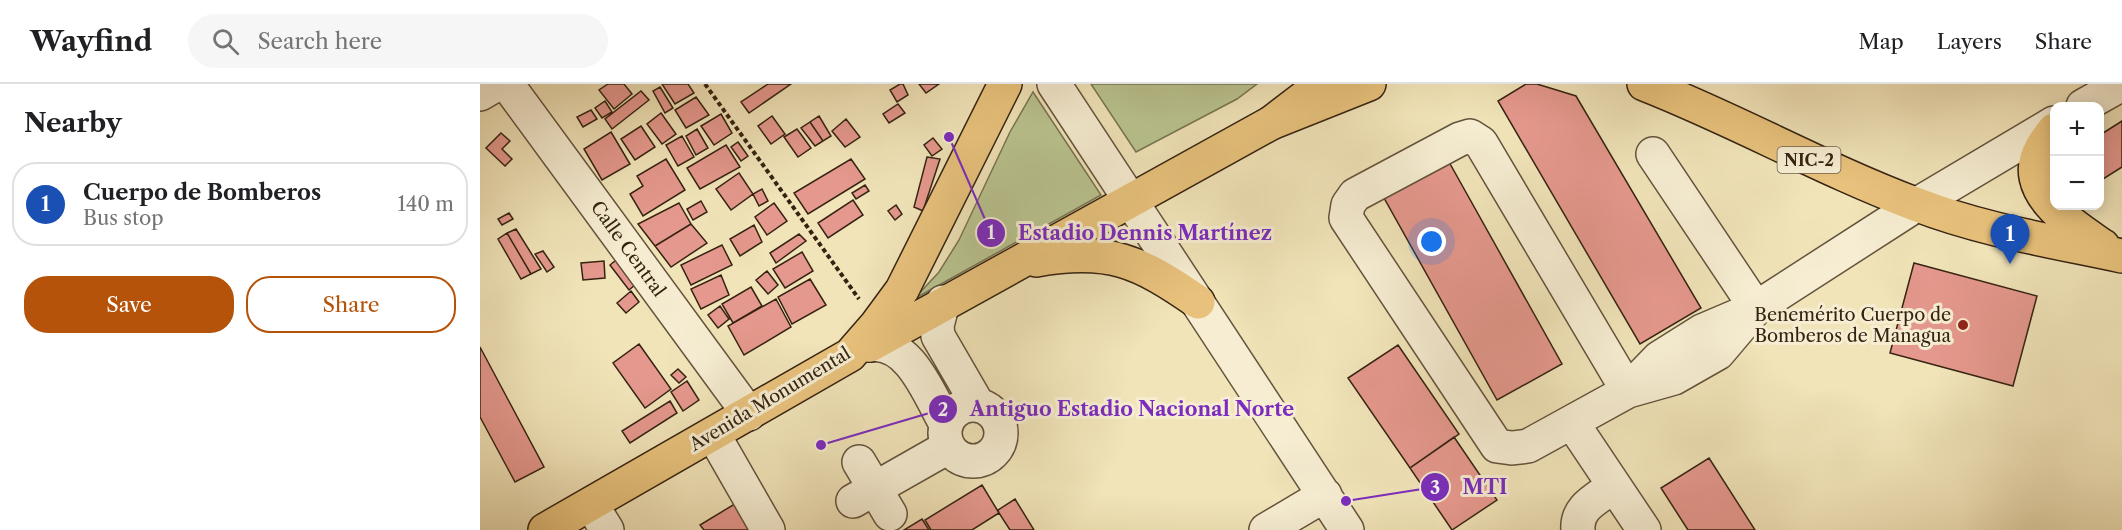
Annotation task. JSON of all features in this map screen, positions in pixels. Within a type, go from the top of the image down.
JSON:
[{"type":"main road","name":"Avenida Monumental","points":[[545,530],[599,517],[713,434],[865,341],[916,265],[1005,84]]},
{"type":"main road","points":[[1271,123],[1322,84]]},
{"type":"main road","points":[[865,341],[1005,269],[1271,123],[1369,84]]},
{"type":"main road","name":"NIC-2","points":[[1644,84],[1706,108],[1830,169],[1916,205],[2017,235],[2120,255]]},
{"type":"main road","name":"NIC-2","points":[[1672,84],[1706,108]]},
{"type":"main road","points":[[2050,137],[2039,151],[2036,176],[2045,197],[2060,216],[2120,255]]},
{"type":"main road","points":[[1005,269],[1068,255],[1100,255],[1139,265],[1156,273],[1198,302]]},
{"type":"street","points":[[480,94],[497,84]]},
{"type":"street","name":"Calle Central","points":[[507,84],[749,414]]},
{"type":"street","points":[[1054,84],[1347,530]]},
{"type":"street","points":[[2090,102],[2122,84]]},
{"type":"street","points":[[1628,391],[1481,143],[1470,136],[1460,139],[1354,195],[1348,205],[1346,218],[1497,446],[1512,448],[1528,446],[1628,391],[1674,378],[1718,353],[1756,308],[1916,205],[2050,126]]},
{"type":"street","points":[[1653,154],[1756,308]]},
{"type":"street","points":[[865,341],[886,345],[903,356],[916,372],[956,457],[975,462],[993,454],[999,446],[1000,427],[996,417],[978,405],[938,336],[937,326],[943,302]]},
{"type":"street","points":[[869,491],[947,436],[956,410],[964,406],[978,405]]},
{"type":"street","points":[[1573,423],[1644,530]]},
{"type":"street","points":[[713,434],[768,530]]},
{"type":"street","points":[[1578,530],[1577,519],[1581,511],[1614,486]]},
{"type":"street","points":[[1266,530],[1325,495]]},
{"type":"path","points":[[705,84],[865,341]]},
{"type":"green space","points":[[1091,84],[1257,84],[1237,99],[1136,152]]},
{"type":"green space","points":[[1033,92],[1101,195],[914,299],[939,272],[959,240],[1010,132]]},
{"type":"building","points":[[608,84],[624,84],[632,94],[614,109],[599,90]]},
{"type":"building","points":[[662,84],[688,84],[694,93],[675,104]]},
{"type":"building","points":[[768,84],[791,84],[749,113],[741,102]]},
{"type":"building","points":[[903,84],[908,95],[897,102],[890,90]]},
{"type":"building","points":[[919,84],[939,84],[926,93]]},
{"type":"building","points":[[1526,84],[1537,84],[1576,96],[1701,308],[1640,344],[1498,101]]},
{"type":"building","points":[[660,87],[673,108],[665,113],[653,91]]},
{"type":"building","points":[[641,91],[649,100],[612,129],[605,119]]},
{"type":"building","points":[[696,97],[709,115],[686,128],[675,110]]},
{"type":"building","points":[[605,101],[612,112],[602,118],[595,108]]},
{"type":"building","points":[[898,104],[905,113],[889,123],[883,114]]},
{"type":"building","points":[[591,110],[597,119],[583,127],[577,117]]},
{"type":"building","points":[[661,113],[676,134],[662,144],[647,124]]},
{"type":"building","points":[[721,114],[732,133],[714,145],[701,126]]},
{"type":"building","points":[[772,116],[785,134],[771,144],[758,126]]},
{"type":"building","points":[[819,116],[831,136],[823,141],[810,122]]},
{"type":"building","points":[[846,119],[860,137],[845,147],[832,131]]},
{"type":"building","points":[[2122,121],[2122,167],[2104,178],[2104,156],[2104,132]]},
{"type":"building","points":[[810,122],[823,141],[815,146],[801,128]]},
{"type":"building","points":[[641,126],[655,147],[635,160],[621,139]]},
{"type":"building","points":[[697,129],[708,148],[696,155],[686,136]]},
{"type":"building","points":[[797,129],[811,148],[798,157],[784,137]]},
{"type":"building","points":[[611,132],[630,164],[602,180],[584,149]]},
{"type":"building","points":[[501,133],[510,141],[502,149],[512,159],[505,166],[486,148]]},
{"type":"building","points":[[682,136],[694,157],[678,166],[666,145]]},
{"type":"building","points":[[933,138],[942,149],[932,156],[924,145]]},
{"type":"building","points":[[738,142],[748,156],[741,161],[731,147]]},
{"type":"building","points":[[726,145],[740,167],[700,189],[687,168]]},
{"type":"building","points":[[1444,153],[1562,364],[1497,400],[1379,189]]},
{"type":"building","points":[[927,157],[940,159],[923,211],[914,207]]},
{"type":"building","points":[[666,159],[685,190],[643,216],[630,194],[643,186],[637,176]]},
{"type":"building","points":[[851,159],[865,179],[808,214],[794,193]]},
{"type":"building","points":[[739,173],[753,194],[731,210],[716,189]]},
{"type":"building","points":[[865,185],[869,191],[856,199],[852,193]]},
{"type":"building","points":[[762,189],[768,201],[759,206],[753,194]]},
{"type":"building","points":[[853,200],[863,215],[828,238],[818,223]]},
{"type":"building","points":[[701,201],[707,212],[693,220],[687,209]]},
{"type":"building","points":[[679,203],[691,224],[655,246],[638,224]]},
{"type":"building","points":[[774,203],[787,221],[767,235],[755,217]]},
{"type":"building","points":[[896,205],[902,214],[895,220],[888,211]]},
{"type":"building","points":[[509,213],[513,219],[502,225],[498,219]]},
{"type":"building","points":[[691,224],[707,243],[671,267],[655,246]]},
{"type":"building","points":[[754,225],[762,242],[740,256],[730,239]]},
{"type":"building","points":[[516,229],[541,269],[531,274],[507,233]]},
{"type":"building","points":[[507,233],[531,274],[521,279],[498,239]]},
{"type":"building","points":[[799,234],[806,241],[776,263],[770,253]]},
{"type":"building","points":[[722,245],[732,265],[691,285],[681,265]]},
{"type":"building","points":[[543,251],[554,267],[547,272],[535,254]]},
{"type":"building","points":[[802,252],[813,271],[785,288],[773,269]]},
{"type":"building","points":[[616,260],[635,285],[629,290],[610,265]]},
{"type":"building","points":[[604,261],[605,278],[583,280],[581,263]]},
{"type":"building","name":"Benemérito Cuerpo de Bomberos de Managua","points":[[1914,263],[2037,296],[2013,386],[1890,353]]},
{"type":"building","points":[[767,271],[778,285],[768,294],[756,280]]},
{"type":"building","points":[[721,275],[729,295],[701,309],[691,289]]},
{"type":"building","points":[[810,279],[826,305],[792,324],[778,297]]},
{"type":"building","points":[[751,287],[762,306],[733,323],[722,304]]},
{"type":"building","points":[[631,291],[639,302],[626,313],[617,303]]},
{"type":"building","points":[[776,299],[791,327],[744,355],[728,326]]},
{"type":"building","points":[[720,306],[729,319],[718,328],[708,315]]},
{"type":"building","points":[[639,344],[671,389],[645,408],[613,363]]},
{"type":"building","points":[[1398,345],[1459,434],[1410,468],[1348,378]]},
{"type":"building","points":[[480,347],[544,467],[515,482],[480,417]]},
{"type":"building","points":[[678,369],[686,377],[679,383],[671,375]]},
{"type":"building","points":[[687,381],[699,400],[683,411],[671,392]]},
{"type":"building","points":[[670,401],[677,413],[630,443],[622,431]]},
{"type":"building","points":[[1454,437],[1497,500],[1452,530],[1410,468]]},
{"type":"building","points":[[1709,458],[1755,530],[1688,530],[1661,488]]},
{"type":"building","points":[[982,485],[999,513],[972,530],[931,530],[925,520]]},
{"type":"building","points":[[1015,499],[1034,530],[1010,530],[999,513],[998,510]]},
{"type":"building","points":[[738,502],[755,530],[704,530],[700,525]]},
{"type":"building","points":[[922,519],[929,530],[904,530]]},
{"type":"place","name":"Estadio Dennis Martínez","points":[[949,137]]},
{"type":"place","name":"Cuerpo de Bomberos","points":[[2010,264]]},
{"type":"place","name":"Benemérito Cuerpo de Bomberos de Managua","points":[[1963,325]]},
{"type":"place","name":"Antiguo Estadio Nacional Norte","points":[[821,445]]},
{"type":"place","name":"MTI","points":[[1346,501]]}]
